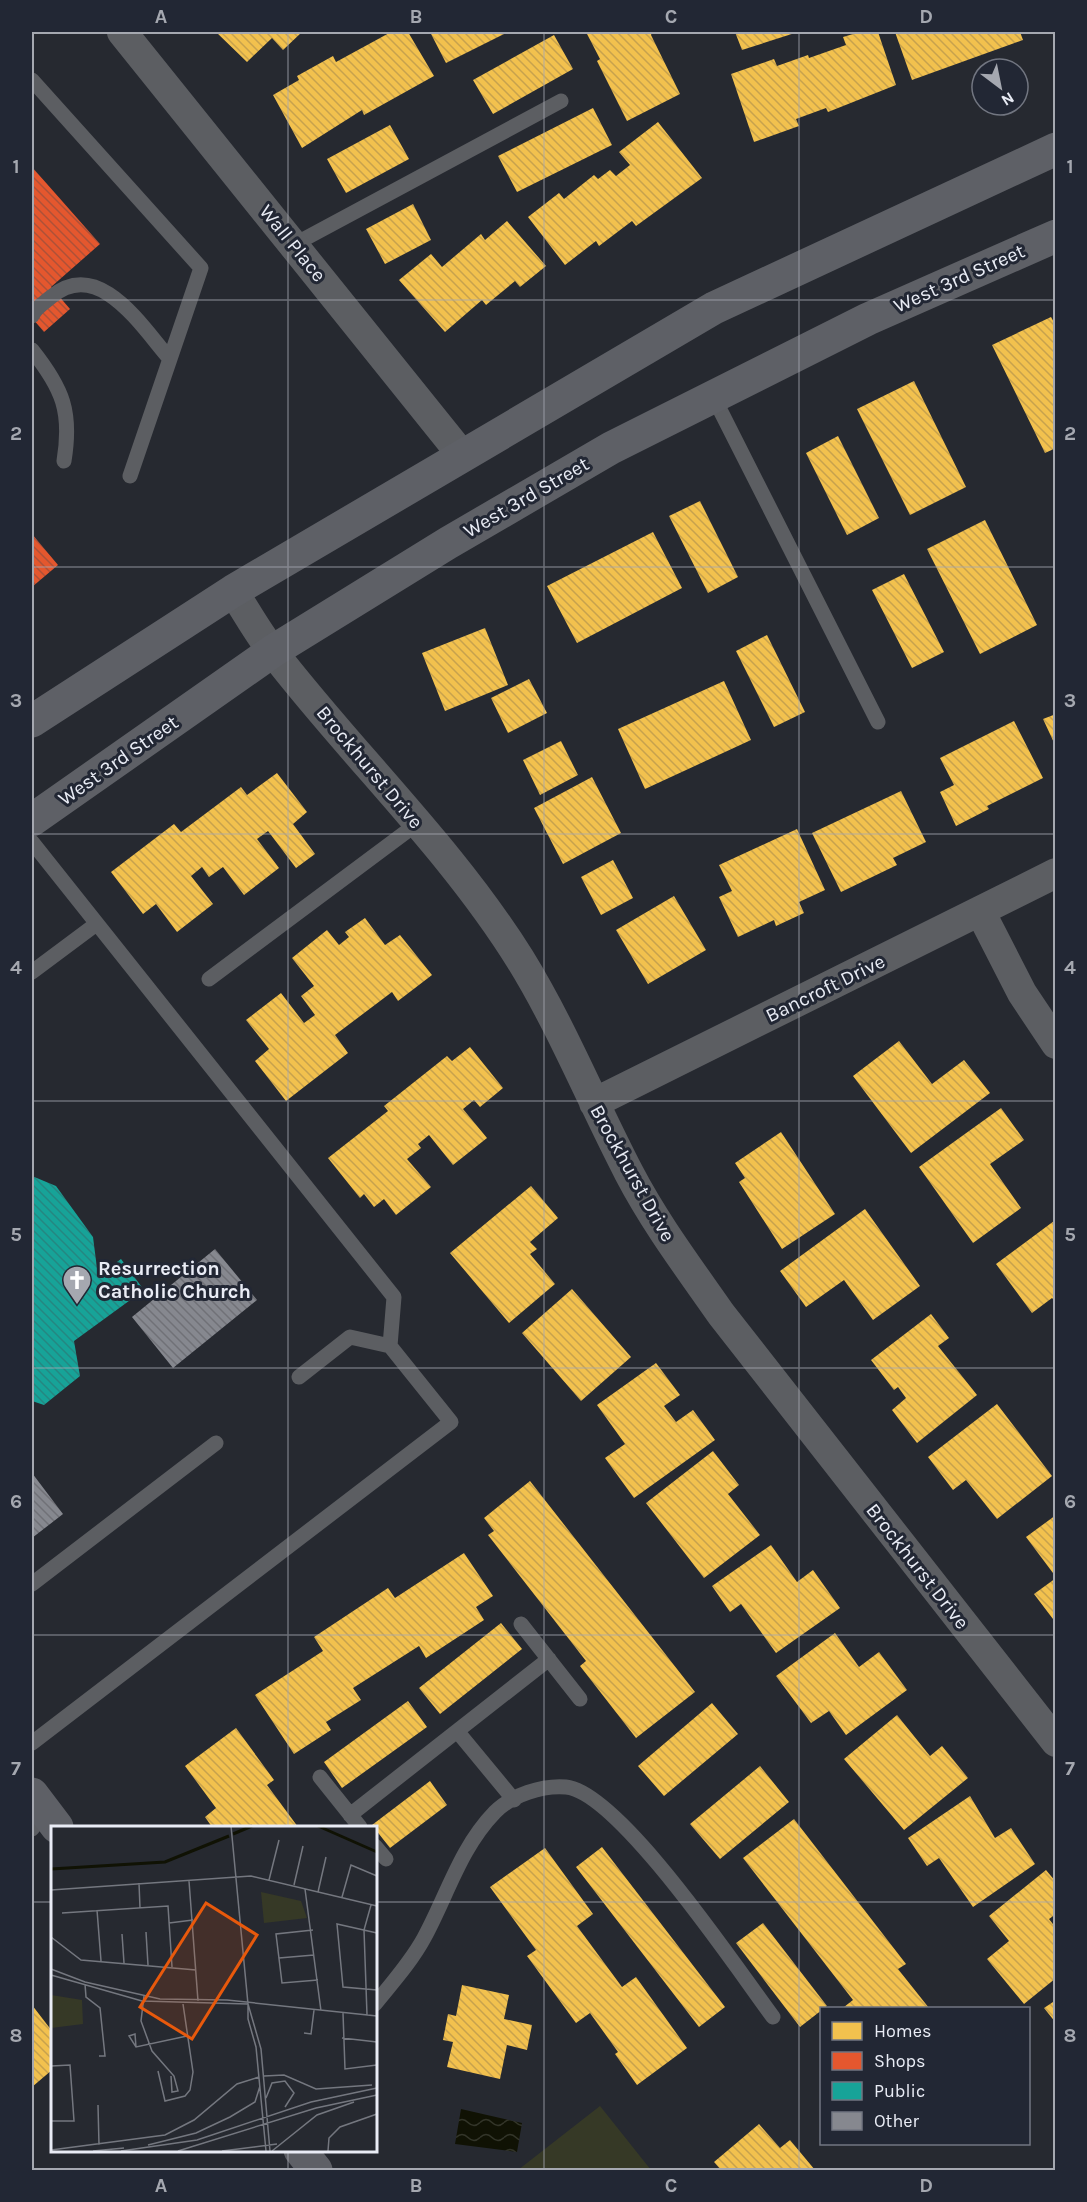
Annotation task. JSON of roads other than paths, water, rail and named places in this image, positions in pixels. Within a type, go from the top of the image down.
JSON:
[{"type":"main road","points":[[32,721],[233,591],[714,308],[1056,149]]},
{"type":"main road","name":"West 3rd Street","points":[[32,820],[273,651],[448,543],[611,447],[868,318],[1056,236]]},
{"type":"main road","points":[[301,2151],[316,2170]]},
{"type":"street","name":"Wall Place","points":[[122,32],[295,244],[462,455]]},
{"type":"street","name":"Brockhurst Drive","points":[[233,591],[273,651],[418,823],[481,903],[520,959],[630,1175],[672,1245],[721,1314],[1056,1742]]},
{"type":"street","name":"Bancroft Drive","points":[[594,1103],[1056,873]]},
{"type":"street","points":[[980,911],[1022,993],[1056,1044]]},
{"type":"lane","points":[[32,80],[201,268],[130,476]]},
{"type":"lane","points":[[295,244],[561,101]]},
{"type":"lane","points":[[32,316],[64,285],[81,283],[117,297],[170,359]]},
{"type":"lane","points":[[32,350],[51,374],[63,402],[69,432],[64,461]]},
{"type":"lane","points":[[713,396],[878,722]]},
{"type":"lane","points":[[209,979],[418,823]]},
{"type":"lane","points":[[32,842],[95,925],[394,1297],[390,1346]]},
{"type":"lane","points":[[32,972],[95,925]]},
{"type":"lane","points":[[32,1743],[451,1422],[390,1346],[350,1337],[299,1377]]},
{"type":"lane","points":[[32,1584],[216,1443]]},
{"type":"lane","points":[[521,1623],[580,1699]]},
{"type":"lane","points":[[320,1777],[355,1821],[457,1731],[549,1659]]},
{"type":"lane","points":[[457,1731],[514,1800]]},
{"type":"lane","points":[[376,2003],[424,1939],[456,1868],[496,1812],[530,1790],[567,1787],[601,1803],[639,1840],[773,2016]]},
{"type":"lane","points":[[376,1847],[386,1859]]},
{"type":"water","points":[[461,2109],[522,2123],[517,2152],[455,2144]]},
{"type":"place","name":"Resurrection Catholic Church","points":[[77,1306]]}]
